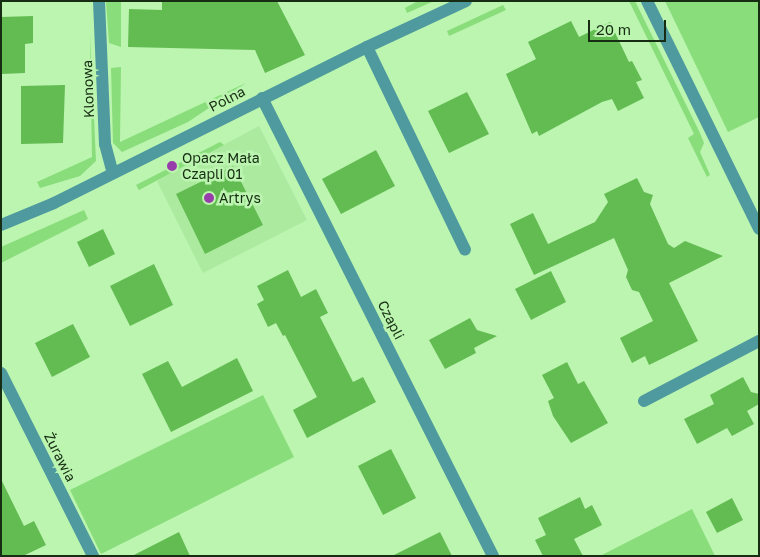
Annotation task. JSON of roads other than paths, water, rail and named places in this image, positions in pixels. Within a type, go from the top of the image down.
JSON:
[{"type":"street","name":"Klonowa","points":[[99,1],[105,144],[114,173]]},
{"type":"street","name":"Polna","points":[[1,225],[114,173],[262,98],[466,1]]},
{"type":"street","points":[[647,1],[759,229]]},
{"type":"street","points":[[367,47],[465,250]]},
{"type":"street","name":"Czapli","points":[[262,98],[493,556]]},
{"type":"street","points":[[644,402],[759,342]]},
{"type":"street","name":"Żurawia","points":[[1,373],[93,556]]},
{"type":"place","name":"Opacz Mała Czapli 01","points":[[172,166]]},
{"type":"place","name":"Artrys","points":[[209,198]]}]
